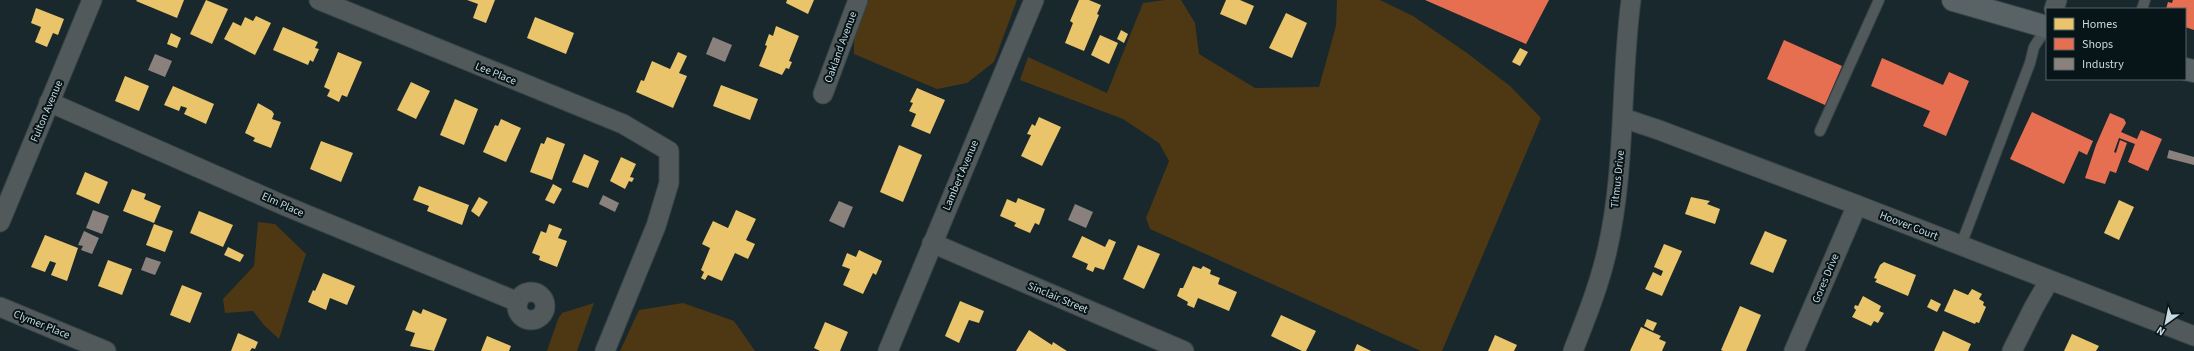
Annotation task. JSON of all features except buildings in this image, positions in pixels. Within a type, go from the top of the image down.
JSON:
[{"type":"main road","points":[[1953,0],[2046,27]]},
{"type":"street","name":"Fulton Avenue","points":[[0,222],[92,0]]},
{"type":"street","name":"Lee Place","points":[[319,0],[623,124],[669,151],[669,183],[656,226],[605,351]]},
{"type":"street","name":"Oakland Avenue","points":[[823,94],[858,0]]},
{"type":"street","name":"Lambert Avenue","points":[[888,351],[1034,0]]},
{"type":"street","name":"Titmus Drive","points":[[1573,351],[1596,294],[1608,250],[1615,202],[1623,118],[1624,65],[1630,0]]},
{"type":"street","name":"Elm Place","points":[[49,102],[290,208],[518,302]]},
{"type":"street","name":"Hoover Court","points":[[1623,118],[1659,130],[1857,205],[2194,336]]},
{"type":"street","name":"Gores Drive","points":[[1794,351],[1857,205]]},
{"type":"street","name":"Sinclair Street","points":[[932,243],[1184,351]]},
{"type":"street","points":[[2012,351],[2034,307],[2050,281]]},
{"type":"street","name":"Clymer Place","points":[[0,307],[106,351]]},
{"type":"lane","points":[[1820,131],[1879,0]]},
{"type":"lane","points":[[1961,245],[2030,63],[2034,47],[2046,29]]},
{"type":"shaded area","points":[[869,0],[1017,0],[994,62],[967,83],[937,89],[854,54],[854,36]]},
{"type":"shaded area","points":[[1165,0],[1181,0],[1195,23],[1199,54],[1255,88],[1319,87],[1336,26],[1337,0],[1380,0],[1413,16],[1467,53],[1510,86],[1541,118],[1442,351],[1421,351],[1150,229],[1146,218],[1169,161],[1159,143],[1123,119],[1020,80],[1028,57],[1107,93],[1143,3]]},
{"type":"shaded area","points":[[258,222],[275,224],[306,254],[279,339],[264,325],[253,311],[225,313],[223,299],[254,266]]},
{"type":"shaded area","points":[[594,303],[577,351],[547,351],[558,319],[562,313]]},
{"type":"shaded area","points":[[683,303],[734,321],[755,351],[620,351],[639,310]]}]
